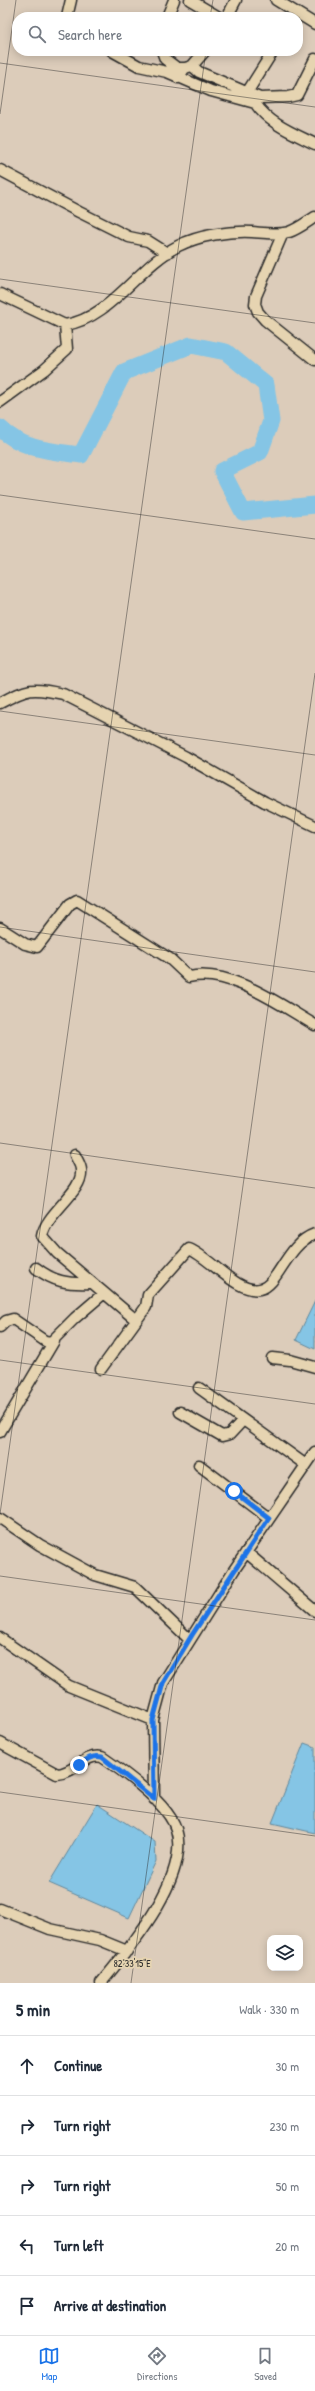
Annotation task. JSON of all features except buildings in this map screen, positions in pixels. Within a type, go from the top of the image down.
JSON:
[{"type":"street","points":[[68,12],[71,0]]},
{"type":"street","points":[[169,12],[174,0]]},
{"type":"street","points":[[190,0],[210,12]]},
{"type":"street","points":[[230,12],[236,0]]},
{"type":"street","points":[[276,0],[290,12]]},
{"type":"street","points":[[303,19],[315,24]]},
{"type":"street","points":[[121,56],[139,66],[166,72],[211,91],[255,103],[263,115],[294,134],[315,144]]},
{"type":"street","points":[[164,56],[165,59],[177,68],[189,67],[260,98],[288,98],[297,95],[315,59]]},
{"type":"street","points":[[178,78],[200,56]]},
{"type":"street","points":[[248,92],[270,56]]},
{"type":"street","points":[[0,170],[129,237],[148,241],[167,253]]},
{"type":"street","points":[[0,294],[65,326],[80,323],[102,309],[167,253],[190,241],[219,234],[283,233],[304,224],[315,217]]},
{"type":"street","points":[[283,233],[256,296],[255,304],[265,320],[315,360]]},
{"type":"street","points":[[4,399],[44,370],[67,348],[65,326]]},
{"type":"street","points":[[0,703],[22,690],[43,690],[63,694],[186,757],[283,811],[315,826]]},
{"type":"street","points":[[0,928],[25,944],[37,947],[67,908],[77,900],[170,959],[189,977],[197,975],[223,978],[270,998],[315,1024]]},
{"type":"street","points":[[75,1155],[81,1168],[78,1183],[50,1220],[42,1236],[56,1253],[103,1294],[136,1320]]},
{"type":"street","points":[[101,1369],[146,1307],[148,1295],[189,1249],[197,1252],[232,1279],[248,1288],[256,1290],[264,1288],[270,1283],[294,1247],[304,1238],[315,1234]]},
{"type":"street","points":[[36,1268],[54,1281],[63,1283],[90,1283]]},
{"type":"street","points":[[0,1432],[54,1341],[75,1318],[103,1294]]},
{"type":"street","points":[[0,1327],[6,1321],[13,1318],[45,1341],[54,1341]]},
{"type":"street","points":[[272,1358],[290,1360],[315,1368]]},
{"type":"street","points":[[199,1388],[306,1465]]},
{"type":"street","points":[[180,1412],[222,1436],[230,1434],[243,1420]]},
{"type":"street","points":[[154,1799],[153,1720],[163,1683],[189,1639],[246,1552],[315,1452]]},
{"type":"street","points":[[199,1465],[269,1518]]},
{"type":"street","points":[[0,1518],[40,1545],[95,1575],[135,1587],[189,1639]]},
{"type":"street","points":[[246,1552],[315,1611]]},
{"type":"street","points":[[0,1638],[69,1686],[153,1720]]},
{"type":"street","points":[[0,1743],[57,1774],[72,1770],[89,1758],[95,1756],[102,1757],[154,1799],[168,1815],[176,1829],[178,1844],[175,1864],[167,1887],[154,1911],[127,1951],[101,1983]]},
{"type":"street","points":[[0,1909],[45,1927],[100,1940],[127,1951]]},
{"type":"water","points":[[315,1301],[315,1349],[296,1340]]},
{"type":"water","points":[[304,1743],[315,1747],[315,1833],[272,1823]]},
{"type":"water","points":[[97,1804],[155,1842],[156,1861],[129,1918],[49,1883]]},
{"type":"waterway","points":[[0,428],[18,441],[28,445],[48,450],[81,455],[124,372],[191,345],[226,352],[266,385],[271,421],[260,452],[222,471],[243,512],[315,505]]},
{"type":"route","points":[[79,1765],[89,1758],[95,1756],[102,1757],[145,1790],[154,1799],[153,1720],[156,1704],[163,1683],[192,1635],[269,1518],[234,1491]]}]
